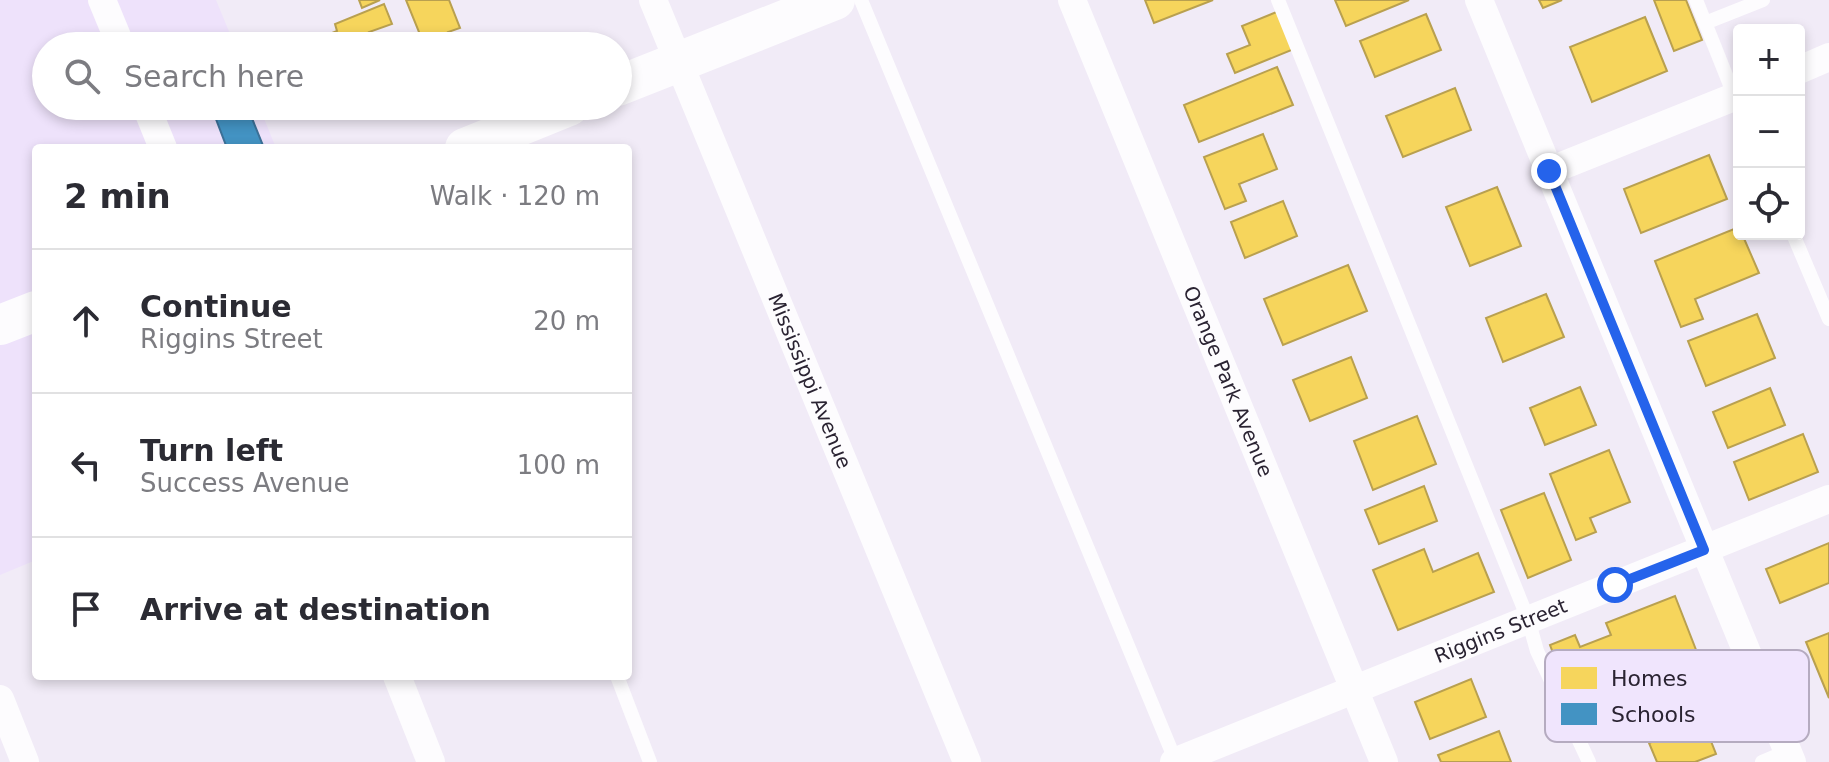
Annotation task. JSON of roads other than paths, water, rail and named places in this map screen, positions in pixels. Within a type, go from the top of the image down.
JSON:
[{"type":"street","points":[[102,0],[115,32]]},
{"type":"street","name":"Mississippi Avenue","points":[[653,0],[967,762]]},
{"type":"street","points":[[632,80],[835,0]]},
{"type":"street","name":"Orange Park Avenue","points":[[1072,0],[1384,762]]},
{"type":"street","points":[[1479,0],[1704,550],[1741,650]]},
{"type":"street","points":[[1805,67],[1829,57]]},
{"type":"street","points":[[1549,171],[1733,102]]},
{"type":"street","points":[[152,120],[161,144]]},
{"type":"street","points":[[475,144],[534,120]]},
{"type":"street","points":[[0,325],[32,313]]},
{"type":"street","name":"Riggins Street","points":[[1175,762],[1829,499]]},
{"type":"street","points":[[399,680],[431,762]]},
{"type":"street","points":[[0,699],[25,762]]},
{"type":"lane","points":[[861,0],[1175,762]]},
{"type":"lane","points":[[1278,0],[1528,619],[1545,668]]},
{"type":"lane","points":[[1696,0],[1735,96]]},
{"type":"lane","points":[[1705,23],[1763,0]]},
{"type":"lane","points":[[1796,240],[1829,319]]},
{"type":"lane","points":[[619,680],[650,762]]},
{"type":"lane","points":[[1580,742],[1589,762]]}]
